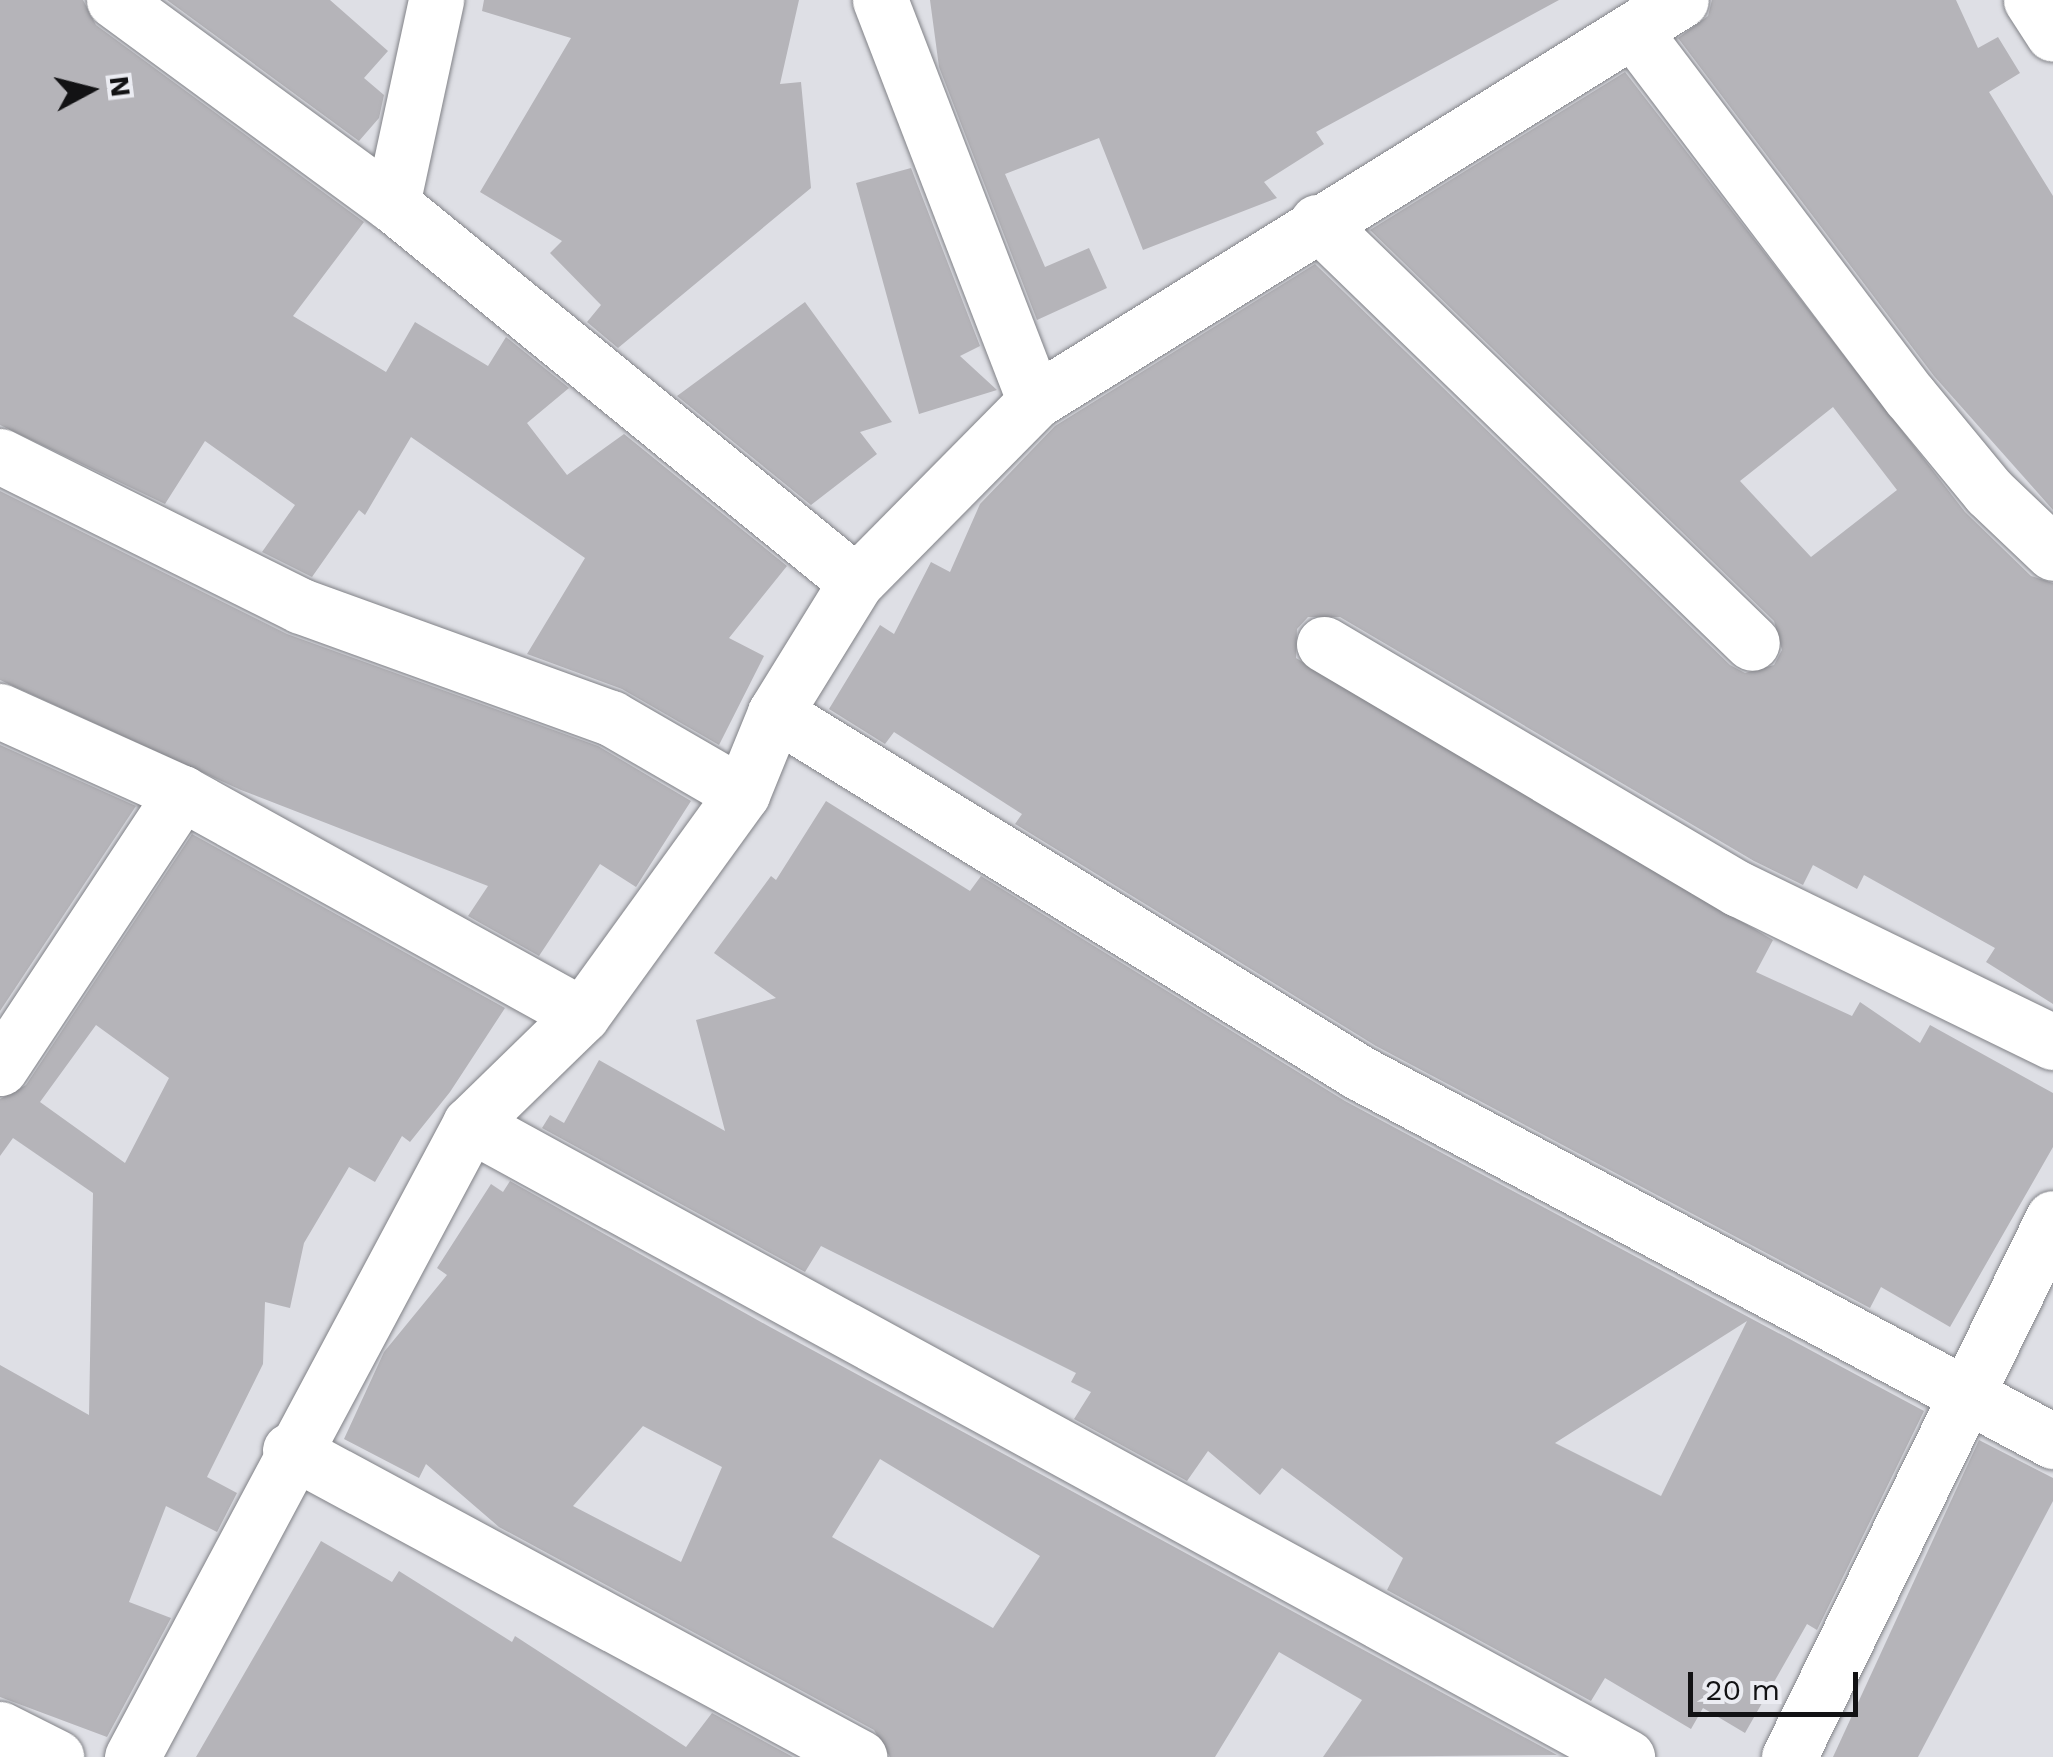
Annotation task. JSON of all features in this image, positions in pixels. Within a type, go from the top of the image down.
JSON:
[{"type":"street","points":[[114,0],[392,204],[856,582]]},
{"type":"street","points":[[392,204],[436,0]]},
{"type":"street","points":[[880,0],[1034,401]]},
{"type":"street","points":[[132,1757],[290,1450],[470,1124],[582,1015],[742,794],[774,713],[856,582],[1034,401],[1316,222],[1635,33],[1682,0]]},
{"type":"street","points":[[2032,0],[2053,34]]},
{"type":"street","points":[[1635,33],[1920,409],[1989,492],[2053,553]]},
{"type":"street","points":[[1316,222],[1752,643]]},
{"type":"street","points":[[0,456],[301,606],[612,718],[742,794]]},
{"type":"street","points":[[1324,644],[1739,889],[2053,1042]]},
{"type":"street","points":[[0,710],[182,793],[582,1015]]},
{"type":"street","points":[[774,713],[1360,1073],[2053,1441]]},
{"type":"street","points":[[0,1068],[182,793]]},
{"type":"street","points":[[470,1124],[1627,1757]]},
{"type":"street","points":[[1788,1757],[1971,1396],[2053,1218]]},
{"type":"street","points":[[290,1450],[858,1757]]},
{"type":"street","points":[[0,1729],[56,1757]]},
{"type":"building","points":[[0,0],[83,0],[96,25],[364,222],[293,316],[386,372],[415,322],[488,366],[506,337],[569,388],[527,423],[567,475],[624,434],[787,566],[729,638],[764,656],[719,745],[622,689],[527,654],[585,558],[411,437],[365,515],[359,510],[312,577],[262,552],[295,505],[205,441],[165,504],[0,425]]},
{"type":"building","points":[[167,0],[330,0],[388,51],[364,78],[384,95],[379,118],[359,141]]},
{"type":"building","points":[[484,0],[799,0],[780,84],[801,82],[811,188],[618,348],[587,322],[601,305],[550,253],[562,241],[480,192],[571,38],[482,11]]},
{"type":"building","points":[[930,0],[1559,0],[1316,132],[1324,144],[1264,182],[1277,198],[1143,250],[1099,138],[1005,174],[1045,267],[1089,248],[1107,288],[1037,320],[939,67]]},
{"type":"building","points":[[1712,0],[1956,0],[1978,48],[1998,37],[2020,73],[1989,92],[2053,196],[2053,510],[1934,376],[1678,38],[1708,16]]},
{"type":"building","points":[[1625,72],[1965,512],[2031,576],[2053,583],[2053,1004],[1986,962],[1995,948],[1864,875],[1857,889],[1813,865],[1803,885],[1754,861],[1340,617],[1308,617],[1297,629],[1296,658],[1773,940],[1756,972],[1852,1016],[1860,1002],[1920,1043],[1930,1025],[2053,1093],[2053,1147],[1950,1327],[1881,1287],[1870,1308],[1376,1046],[1015,824],[1022,814],[894,732],[885,744],[829,709],[880,625],[894,634],[931,562],[950,572],[980,504],[1055,426],[1315,264],[1730,665],[1745,673],[1774,665],[1782,650],[1774,621],[1370,230]],"holes":[[[1833,407],[1897,490],[1811,557],[1740,481]]]},
{"type":"building","points":[[911,168],[980,346],[960,356],[997,390],[919,414],[856,183]]},
{"type":"building","points":[[805,302],[892,422],[860,432],[877,454],[811,505],[677,396]]},
{"type":"building","points":[[0,491],[287,634],[598,746],[691,801],[636,887],[600,864],[539,956],[468,916],[488,886],[241,790],[0,680]]},
{"type":"building","points":[[0,745],[136,806],[0,1011]]},
{"type":"building","points":[[826,801],[970,891],[981,876],[1345,1101],[1924,1411],[1817,1630],[1807,1624],[1745,1733],[1703,1708],[1691,1729],[1605,1678],[1591,1701],[1387,1590],[1403,1558],[1282,1468],[1260,1495],[1208,1451],[1187,1481],[1074,1419],[1091,1392],[1071,1382],[1076,1373],[821,1246],[805,1272],[542,1128],[550,1115],[564,1123],[599,1060],[725,1131],[696,1020],[776,998],[714,953],[771,876],[776,880]],"holes":[[[1747,1321],[1661,1496],[1555,1443]]]},
{"type":"building","points":[[192,834],[505,1008],[450,1092],[410,1142],[402,1136],[375,1182],[349,1167],[304,1243],[290,1308],[265,1302],[263,1364],[207,1477],[237,1493],[217,1532],[166,1506],[129,1602],[171,1618],[107,1737],[0,1697],[0,1365],[89,1415],[93,1193],[13,1138],[0,1156],[0,1099],[26,1085]],"holes":[[[96,1025],[169,1078],[125,1163],[40,1102]]]},
{"type":"building","points":[[510,1181],[770,1327],[1557,1755],[1323,1757],[1362,1700],[1279,1652],[1215,1757],[890,1757],[874,1730],[499,1527],[426,1464],[419,1478],[344,1439],[384,1352],[447,1275],[437,1268],[491,1184],[503,1192]],"holes":[[[643,1426],[722,1467],[681,1562],[573,1506]],[[880,1459],[1040,1556],[993,1628],[832,1537]]]},
{"type":"building","points":[[1979,1440],[2053,1478],[2053,1501],[1918,1757],[1833,1757]]},
{"type":"building","points":[[321,1541],[392,1582],[399,1571],[512,1642],[515,1636],[686,1747],[712,1713],[793,1757],[196,1757]]}]
